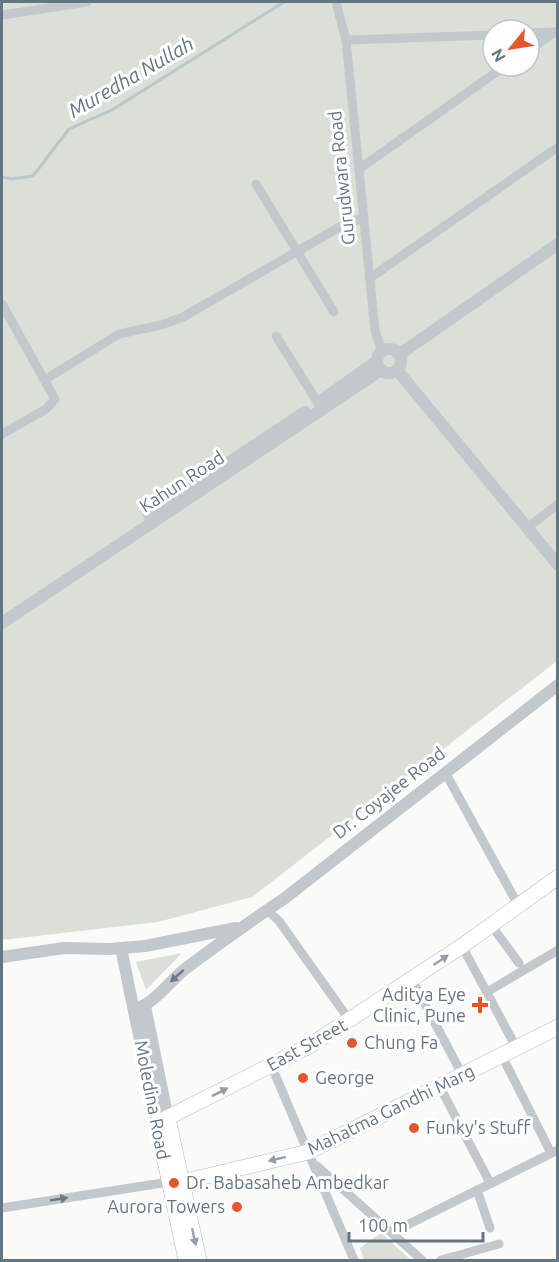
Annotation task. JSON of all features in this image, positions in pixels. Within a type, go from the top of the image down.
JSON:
[{"type":"main road","name":"East Street","points":[[162,1121],[309,1047],[462,946],[558,877]]},
{"type":"main road","name":"Mahatma Gandhi Marg","points":[[176,1182],[311,1158],[558,1027]]},
{"type":"main road","name":"Moledina Road","points":[[162,1121],[176,1182],[199,1260]]},
{"type":"main road","name":"Moledina Road","points":[[176,1182],[186,1260]]},
{"type":"street","points":[[2,15],[87,2]]},
{"type":"street","name":"Gurudwara Road","points":[[336,2],[346,40],[375,332],[380,361]]},
{"type":"street","points":[[541,33],[556,32]]},
{"type":"street","points":[[541,42],[556,32]]},
{"type":"street","points":[[346,40],[481,35]]},
{"type":"street","points":[[359,169],[489,78]]},
{"type":"street","points":[[370,278],[558,147]]},
{"type":"street","points":[[256,184],[334,312]]},
{"type":"street","points":[[46,380],[119,334],[183,317],[338,228],[364,217]]},
{"type":"street","points":[[400,354],[558,244]]},
{"type":"street","points":[[2,304],[56,399],[53,404],[2,435]]},
{"type":"street","points":[[276,336],[318,403]]},
{"type":"street","points":[[391,349],[400,354],[401,364],[391,373],[380,361],[391,349]]},
{"type":"street","name":"Kahun Road","points":[[2,614],[380,361]]},
{"type":"street","name":"Kahun Road","points":[[2,623],[380,361]]},
{"type":"street","points":[[397,370],[558,565]]},
{"type":"street","points":[[527,528],[558,504]]},
{"type":"street","name":"Dr. Coyajee Road","points":[[140,1008],[240,927],[267,910],[558,685]]},
{"type":"street","points":[[445,772],[518,905]]},
{"type":"street","points":[[267,910],[279,921],[350,1021]]},
{"type":"street","points":[[491,925],[519,963]]},
{"type":"street","points":[[2,957],[64,948],[115,949],[240,927]]},
{"type":"street","points":[[189,937],[195,941],[199,959]]},
{"type":"street","points":[[462,946],[517,1049]]},
{"type":"street","points":[[115,949],[140,1008],[162,1121]]},
{"type":"street","points":[[487,992],[558,951]]},
{"type":"street","points":[[412,980],[463,1076]]},
{"type":"street","points":[[393,1232],[554,1152],[502,1056]]},
{"type":"street","points":[[271,1065],[354,1260]]},
{"type":"street","points":[[440,1088],[490,1183]]},
{"type":"street","points":[[311,1158],[351,1198],[393,1232],[422,1260]]},
{"type":"street","name":"Mahatma Gandhi Marg","points":[[2,1208],[176,1182]]},
{"type":"street","points":[[477,1190],[490,1228]]},
{"type":"street","points":[[441,1260],[499,1244]]},
{"type":"shaded area","points":[[2,2],[558,2],[557,661],[252,897],[158,922],[2,940]]},
{"type":"shaded area","points":[[182,953],[146,990],[136,962]]},
{"type":"shaded area","points":[[381,1233],[411,1260],[364,1260],[360,1248]]},
{"type":"waterway","name":"Muredha Nullah","points":[[2,177],[11,179],[33,176],[69,129],[112,110],[284,2]]},
{"type":"place","name":"Aditya Eye Clinic, Pune","points":[[480,1005]]},
{"type":"place","name":"Chung Fa","points":[[352,1043]]},
{"type":"place","name":"George","points":[[303,1078]]},
{"type":"place","name":"Funky's Stuff","points":[[414,1128]]},
{"type":"place","name":"Dr. Babasaheb Ambedkar","points":[[174,1183]]},
{"type":"place","name":"Aurora Towers","points":[[237,1207]]}]
